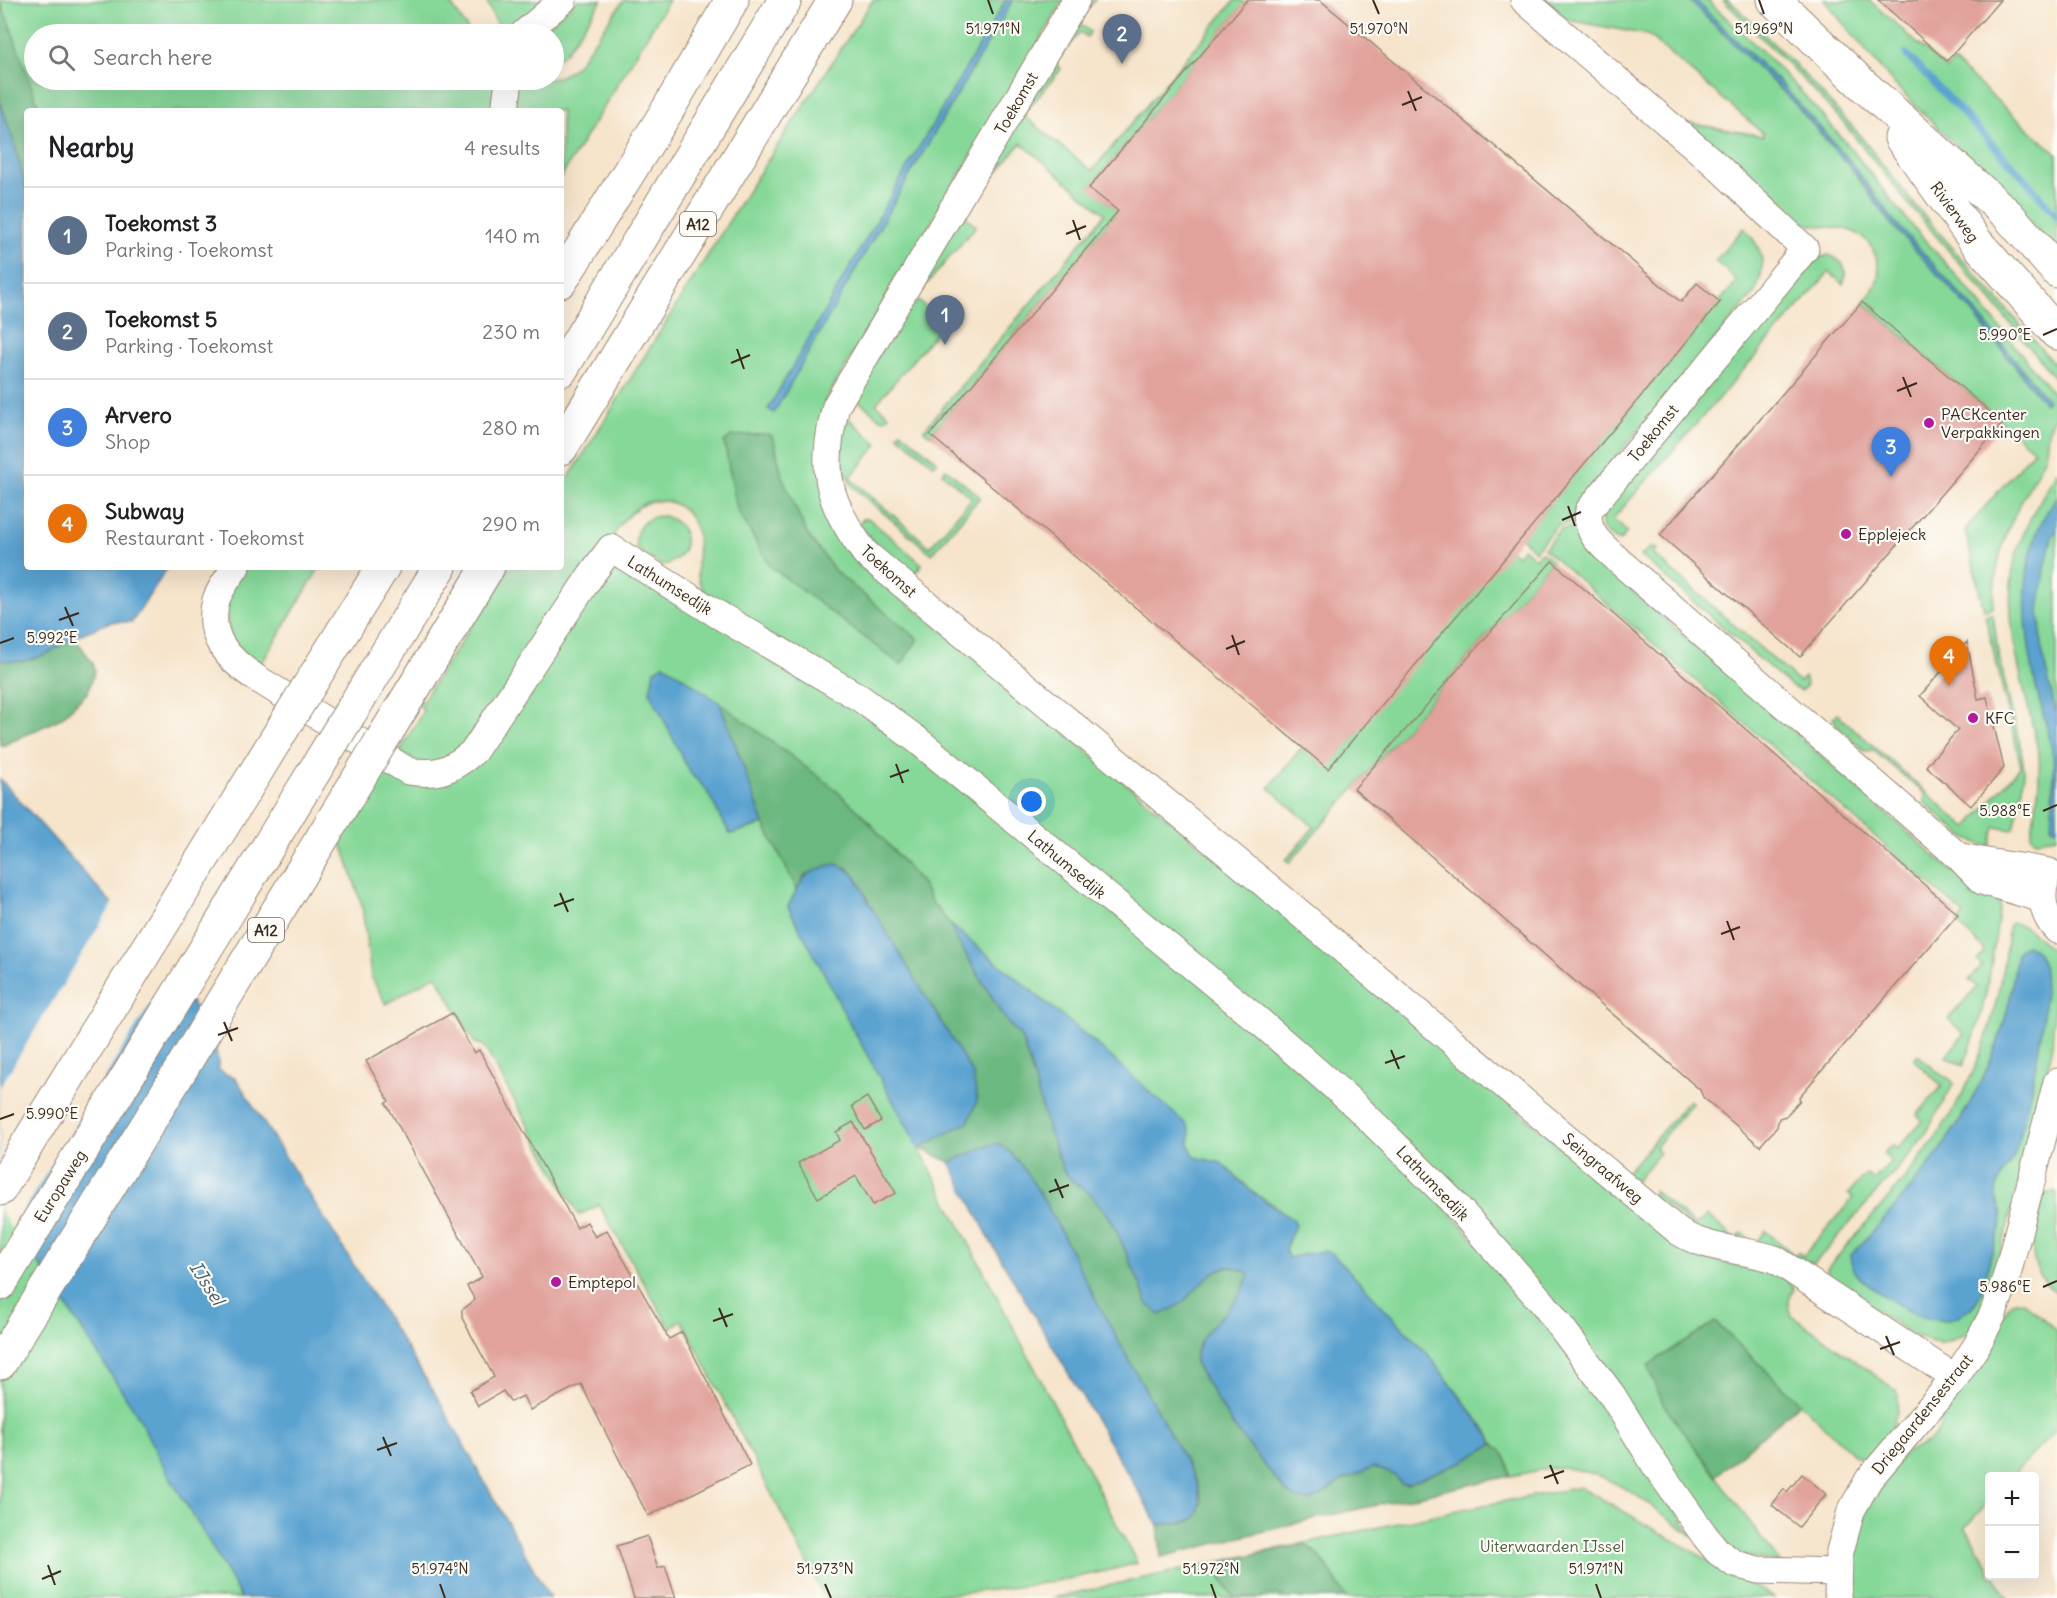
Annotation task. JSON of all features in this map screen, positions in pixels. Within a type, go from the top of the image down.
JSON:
[{"type":"main road","points":[[564,276],[667,111],[732,0]]},
{"type":"main road","name":"A12","points":[[564,365],[785,0]]},
{"type":"main road","name":"A12","points":[[564,443],[835,0]]},
{"type":"main road","name":"Rivierweg","points":[[1774,0],[1863,85],[2007,214],[2057,271]]},
{"type":"main road","name":"Rivierweg","points":[[1863,85],[1977,243],[2057,333]]},
{"type":"main road","points":[[0,1189],[381,570]]},
{"type":"main road","name":"Europaweg","points":[[0,1284],[438,570]]},
{"type":"main road","name":"A12","points":[[0,1363],[487,570]]},
{"type":"street","points":[[535,24],[563,0]]},
{"type":"street","name":"Toekomst","points":[[1076,0],[836,406],[826,457],[831,491],[848,530],[865,553],[1284,900]]},
{"type":"street","name":"Toekomst","points":[[1524,0],[1714,163],[1805,249],[1589,510],[1588,527],[1595,539],[1620,562],[1793,715],[1958,856],[1982,881],[2043,899]]},
{"type":"street","points":[[505,108],[507,90]]},
{"type":"street","name":"Lathumsedijk","points":[[234,570],[216,598],[214,626],[217,638],[237,665],[408,771],[436,773],[462,761],[474,751],[611,548],[717,614],[860,698],[916,739],[1258,1020],[1355,1105],[1451,1200],[1543,1304],[1612,1395],[1655,1465],[1718,1552],[1735,1564],[1838,1585]]},
{"type":"street","name":"Toekomst","points":[[1958,856],[1988,864],[2053,866]]},
{"type":"street","points":[[2053,866],[2044,885],[2043,899],[2046,913],[2057,930]]},
{"type":"street","name":"Seingraafweg","points":[[1284,900],[1679,1232],[1708,1245],[1756,1253],[1775,1259],[1955,1378]]},
{"type":"street","name":"Driegaardensestraat","points":[[1838,1585],[1843,1533],[1851,1511],[1869,1479],[1955,1378],[1977,1345],[1993,1314],[2007,1275],[2057,1082]]},
{"type":"green space","points":[[0,0],[448,0],[464,24],[24,24],[24,67]]},
{"type":"green space","points":[[486,0],[544,0],[520,24],[498,24]]},
{"type":"green space","points":[[577,0],[602,0],[564,54],[564,24],[551,24]]},
{"type":"green space","points":[[624,0],[669,0],[564,172],[564,108],[509,108],[512,90],[564,90],[564,74],[577,65]]},
{"type":"green space","points":[[873,0],[1064,0],[825,401],[840,540],[857,564],[953,639],[1674,1241],[1693,1254],[1709,1260],[1781,1275],[1794,1288],[1789,1301],[1791,1315],[1897,1391],[1897,1411],[1886,1441],[1880,1448],[1862,1459],[1854,1455],[1715,1322],[1663,1404],[1781,1564],[1727,1551],[1618,1394],[1338,1082],[703,590],[697,571],[696,529],[692,519],[677,505],[666,501],[646,503],[623,521],[474,741],[433,768],[399,753],[424,709],[419,706],[508,570],[564,570],[564,485],[749,189]]},
{"type":"green space","points":[[1088,0],[1095,0],[1077,21],[1090,32],[1087,37],[1080,32],[1055,63],[1061,69],[1023,115],[1092,171],[1235,0],[1245,3],[1090,187],[1118,211],[930,435],[924,430],[1105,214],[1021,143],[963,214],[976,226],[915,298],[944,323],[876,404],[889,415],[881,419],[856,399],[855,394]]},
{"type":"green space","points":[[1543,0],[1707,0],[1762,51],[1808,99],[2057,398],[2057,413],[2048,431],[2046,453],[2007,532],[1997,567],[1993,608],[1984,610],[1965,530],[2034,450],[1863,302],[1875,285],[1879,270],[1872,248],[1864,238],[1852,231],[1796,222],[1783,216],[1689,127],[1690,123],[1763,136],[1763,133],[1648,35],[1568,20]]},
{"type":"green space","points":[[1723,0],[1729,0],[1795,65],[1853,127],[1914,204],[2057,367],[2057,381],[1843,122]]},
{"type":"green space","points":[[1824,0],[1869,0],[1946,69],[1954,62],[2057,154],[2057,252],[2012,201],[1892,82]]},
{"type":"green space","points":[[0,3],[24,66],[24,90],[33,90],[39,108],[24,108],[24,181],[0,101]]},
{"type":"green space","points":[[32,90],[496,90],[497,108],[39,108]]},
{"type":"green space","points":[[1744,228],[1756,243],[1762,258],[1761,274],[1755,292],[1577,503],[1574,523],[1557,525],[1535,551],[1521,538],[1737,281],[1715,261]]},
{"type":"green space","points":[[1829,255],[1838,260],[1845,270],[1843,284],[1829,272],[1613,519],[1627,532],[1621,540],[1617,541],[1603,530],[1601,517],[1603,511],[1816,259]]},
{"type":"green space","points":[[848,418],[878,444],[850,478],[930,547],[972,498],[942,473],[946,469],[980,497],[932,554],[852,486],[844,468],[841,453],[844,419]]},
{"type":"green space","points":[[901,431],[937,461],[934,465],[898,435]]},
{"type":"green space","points":[[770,434],[774,440],[782,476],[807,534],[836,572],[918,639],[901,665],[770,566],[737,509],[724,442],[731,436]]},
{"type":"green space","points":[[2057,472],[2057,837],[2036,840],[2031,835],[2039,786],[2039,756],[2013,639],[2011,592],[2013,569],[2020,543],[2030,518]]},
{"type":"green space","points":[[664,516],[680,526],[685,541],[679,556],[662,566],[637,550],[636,536],[645,521]]},
{"type":"green space","points":[[868,518],[922,564],[914,575],[877,546],[859,524],[863,519]]},
{"type":"green space","points":[[1574,528],[1581,546],[1966,883],[1998,897],[2000,905],[1983,1007],[1963,1066],[1946,1056],[1964,1034],[1948,1019],[1977,987],[1969,980],[1982,966],[1977,961],[1983,954],[1983,948],[1957,923],[1964,914],[1544,549],[1560,529]]},
{"type":"green space","points":[[1651,547],[1657,549],[1653,554],[1799,682],[1804,677],[1807,685],[1801,691],[1792,687],[1641,556]]},
{"type":"green space","points":[[1523,548],[1535,558],[1541,552],[1552,561],[1289,863],[1286,860],[1314,827],[1269,788],[1302,747],[1511,550],[1517,555]]},
{"type":"green space","points":[[615,568],[626,569],[850,699],[1279,1046],[1406,1164],[1548,1321],[1694,1537],[1629,1491],[1593,1474],[1575,1469],[1555,1468],[1510,1476],[1505,1457],[1427,1353],[1332,1254],[1323,1251],[1288,1258],[1285,1249],[1295,1225],[1273,1204],[1255,1194],[1221,1163],[1198,1158],[1193,1154],[1189,1145],[1190,1133],[1095,1043],[950,924],[932,903],[922,884],[864,816],[831,786],[664,664],[690,773],[705,788],[730,834],[764,824],[797,889],[788,907],[919,1148],[1137,1563],[1099,1573],[982,1591],[825,1598],[682,1320],[670,1328],[599,1205],[579,1215],[483,1045],[475,1043],[436,975],[386,1004],[371,976],[362,906],[339,839],[386,764],[434,778],[605,571]]},
{"type":"green space","points":[[241,570],[318,570],[258,669],[234,652],[223,604]]},
{"type":"green space","points":[[1993,614],[1998,653],[2024,769],[2023,790],[2014,828],[2012,830],[1995,827],[1990,847],[1971,840],[1955,829],[1925,803],[1925,794],[1873,750],[1865,751],[1837,725],[1833,718],[1837,714],[1967,828],[2021,766],[1985,615]]},
{"type":"green space","points":[[74,637],[93,663],[95,671],[88,692],[61,718],[2,746],[0,743],[0,660],[31,659],[55,649]]},
{"type":"green space","points":[[720,703],[831,786],[864,816],[922,884],[932,903],[950,924],[956,938],[1007,1022],[1021,1037],[1063,1170],[1072,1181],[1090,1193],[1111,1219],[1146,1302],[1184,1302],[1205,1279],[1221,1269],[1239,1269],[1249,1274],[1236,1299],[1199,1345],[1196,1365],[1233,1426],[1287,1493],[1322,1495],[1339,1482],[1374,1467],[1394,1475],[1401,1483],[1407,1484],[1466,1460],[1493,1444],[1506,1458],[1510,1476],[1317,1518],[1161,1557],[1158,1525],[1191,1522],[1202,1501],[1197,1483],[1046,1205],[1016,1159],[989,1145],[950,1162],[919,1148],[968,1122],[855,876],[847,867],[805,875],[797,889],[764,824]]},
{"type":"green space","points":[[2012,923],[2029,930],[2057,954],[2052,1051],[1991,1290],[1970,1331],[1942,1343],[1932,1342],[1916,1337],[1827,1277],[1827,1269],[1919,1160],[1957,1104],[1990,1027],[2000,984],[2009,925]]},
{"type":"green space","points":[[1918,1055],[1954,1083],[1925,1135],[1814,1264],[1782,1251],[1701,1233],[1651,1195],[1654,1191],[1696,1226],[1707,1215],[1736,1240],[1742,1233],[1755,1244],[1766,1231],[1794,1255],[1798,1252],[1803,1256],[1853,1198],[1848,1194],[1866,1174],[1874,1180],[1891,1161],[1883,1154],[1892,1145],[1897,1149],[1922,1121],[1917,1115],[1942,1086],[1914,1060]]},
{"type":"green space","points":[[1689,1100],[1692,1103],[1655,1147],[1660,1153],[1635,1182],[1626,1173]]},
{"type":"green space","points":[[2057,1192],[2057,1294],[2038,1272],[2033,1249],[2043,1196]]},
{"type":"green space","points":[[0,1204],[139,1417],[241,1598],[0,1598]]},
{"type":"green space","points":[[2023,1301],[2057,1331],[2057,1429],[2016,1472],[1985,1472],[1985,1505],[1965,1527],[1985,1560],[1985,1580],[1998,1580],[2009,1598],[1852,1598],[1852,1557],[1862,1520],[1870,1503],[1904,1454],[1925,1443],[1936,1433],[1941,1424],[1940,1414],[2010,1304]]},
{"type":"green space","points":[[1715,1322],[1800,1403],[1716,1476],[1663,1404],[1648,1365]]},
{"type":"green space","name":"Uiterwaarden IJssel","points":[[1581,1487],[1774,1598],[1052,1598],[1453,1511]]},
{"type":"green space","points":[[1304,1544],[1323,1561],[1346,1598],[1285,1598],[1281,1595],[1264,1595],[1262,1598],[1235,1598],[1221,1579],[1217,1563]]},
{"type":"water","points":[[1006,0],[1013,0],[894,202],[774,413],[768,409]]},
{"type":"water","points":[[1689,0],[1696,1],[1783,86],[1849,160],[1895,222],[1974,309],[2048,401],[2045,404],[1972,312],[1893,226],[1853,171],[1794,103]]},
{"type":"water","points":[[0,101],[24,181],[24,570],[166,570],[132,622],[110,622],[74,637],[45,655],[21,662],[0,660]]},
{"type":"water","points":[[2057,497],[2057,529],[2052,538],[2046,563],[2039,611],[2043,657],[2057,716],[2057,828],[2053,828],[2051,825],[2053,757],[2033,670],[2026,619],[2026,593],[2028,567],[2034,542],[2043,519]]},
{"type":"water","points":[[664,664],[720,703],[764,824],[730,834],[705,788],[690,773],[650,692],[654,671]]},
{"type":"water","name":"IJssel","points":[[0,779],[116,908],[210,1026],[219,1042],[216,1049],[219,1070],[235,1077],[434,1392],[550,1598],[241,1598],[162,1463],[139,1417],[0,1204]]},
{"type":"water","points":[[835,864],[853,874],[860,884],[869,903],[973,1074],[977,1101],[968,1122],[919,1148],[788,907],[797,889],[810,873]]},
{"type":"water","points":[[950,924],[1095,1043],[1187,1125],[1190,1133],[1189,1145],[1193,1154],[1198,1158],[1221,1163],[1255,1194],[1293,1220],[1295,1225],[1285,1249],[1288,1258],[1323,1251],[1332,1253],[1427,1353],[1489,1435],[1493,1444],[1466,1460],[1407,1484],[1401,1483],[1394,1475],[1374,1467],[1339,1482],[1322,1495],[1309,1501],[1287,1493],[1233,1426],[1196,1365],[1199,1345],[1236,1299],[1249,1274],[1238,1268],[1220,1269],[1205,1279],[1181,1303],[1160,1315],[1146,1302],[1111,1219],[1090,1193],[1072,1181],[1063,1170],[1046,1123],[1021,1037],[1007,1022],[956,938]]},
{"type":"water","points":[[2026,945],[2040,956],[2044,972],[2045,995],[2038,1053],[2020,1135],[2013,1158],[1997,1188],[1996,1197],[2002,1215],[1999,1231],[1983,1286],[1974,1305],[1949,1319],[1923,1317],[1878,1292],[1859,1277],[1851,1264],[1850,1256],[1926,1169],[1969,1105],[2000,1035],[2010,998],[2017,953]]},
{"type":"water","points":[[999,1144],[1012,1154],[1038,1190],[1197,1483],[1200,1507],[1194,1518],[1180,1523],[1158,1525],[992,1244],[950,1162],[989,1145]]},
{"type":"pier","points":[[114,902],[170,972],[12,1229],[0,1210],[0,1087]]},
{"type":"building","points":[[1247,0],[1320,0],[1681,302],[1697,283],[1720,302],[1328,769],[930,435],[1118,211],[1089,188]]},
{"type":"building","points":[[1878,0],[2000,0],[1947,61]]},
{"type":"building","points":[[1862,302],[2003,423],[1800,657],[1660,535]]},
{"type":"building","points":[[1552,561],[1958,914],[1799,1097],[1800,1100],[1786,1116],[1779,1118],[1777,1127],[1760,1146],[1703,1097],[1700,1090],[1354,789]]},
{"type":"building","points":[[1967,642],[1978,699],[1987,697],[2004,768],[1971,806],[1926,766],[1958,730],[1920,696]]},
{"type":"building","name":"Emptepol","points":[[452,1013],[474,1053],[479,1050],[577,1228],[587,1222],[595,1237],[607,1230],[669,1339],[682,1332],[750,1465],[648,1516],[581,1384],[530,1410],[523,1396],[511,1402],[503,1391],[478,1406],[470,1391],[494,1377],[462,1318],[462,1310],[475,1300],[467,1286],[482,1277],[386,1103],[389,1101],[366,1061]]},
{"type":"building","points":[[867,1097],[881,1121],[865,1130],[852,1106]]},
{"type":"building","points":[[853,1122],[896,1193],[873,1205],[856,1176],[818,1198],[798,1163],[840,1140],[836,1132]]},
{"type":"building","points":[[1802,1474],[1826,1494],[1799,1527],[1772,1505],[1784,1489],[1787,1492]]},
{"type":"building","points":[[647,1536],[658,1568],[665,1566],[676,1598],[634,1598],[617,1546]]},
{"type":"waterway","points":[[1906,54],[2015,168],[2057,216]]},
{"type":"place","name":"Toekomst 5","points":[[1122,64]]},
{"type":"place","name":"Toekomst 3","points":[[945,345]]},
{"type":"place","name":"PACKcenter Verpakkingen","points":[[1929,423]]},
{"type":"place","name":"Arvero","points":[[1891,477]]},
{"type":"place","name":"Epplejeck","points":[[1846,534]]},
{"type":"place","name":"Subway","points":[[1949,686]]},
{"type":"place","name":"KFC","points":[[1973,718]]},
{"type":"place","name":"Emptepol","points":[[556,1282]]}]
